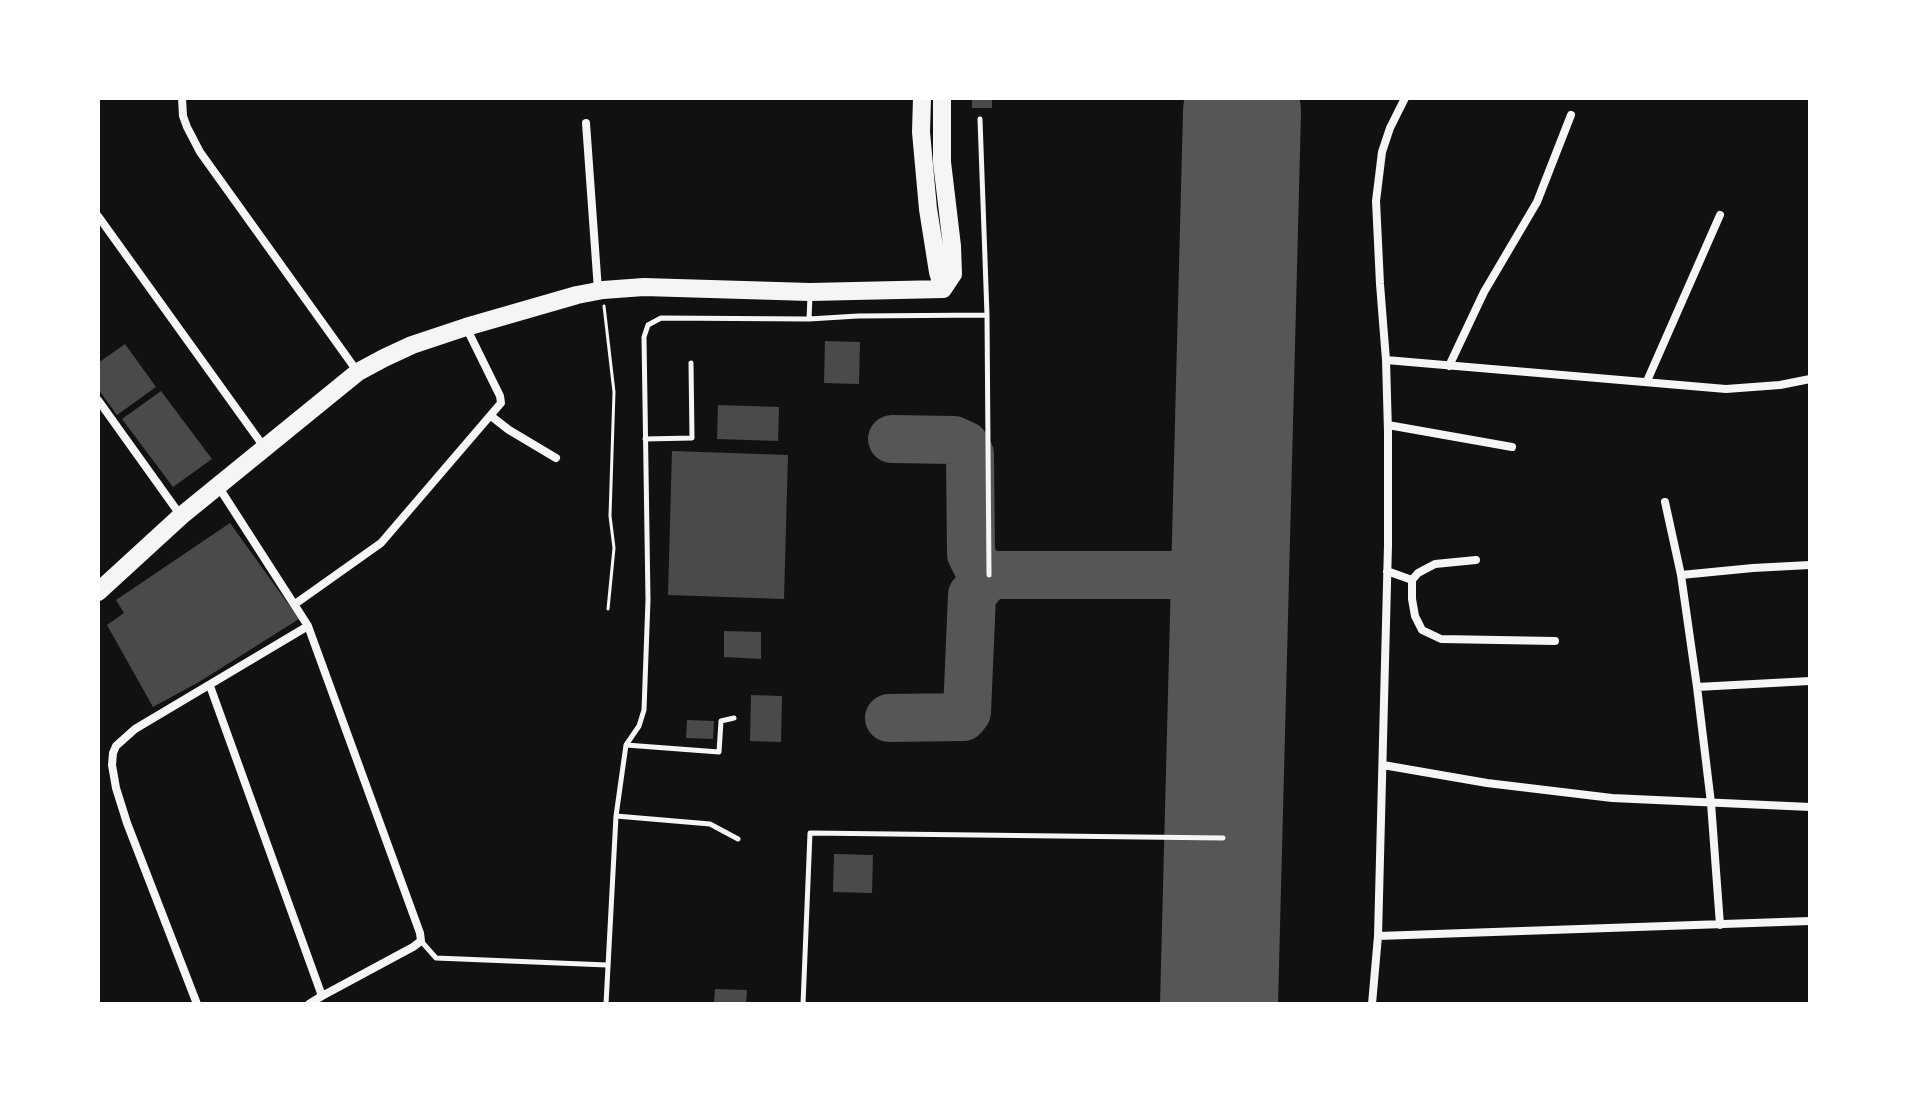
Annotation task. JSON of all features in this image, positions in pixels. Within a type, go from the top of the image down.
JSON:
[{"type":"highway","points":[[922,98],[921,132],[928,209],[943,289]]},
{"type":"highway","points":[[942,98],[942,162],[953,274],[943,289]]},
{"type":"highway","points":[[98,592],[181,516],[358,372],[412,345],[601,290],[644,287],[810,292],[943,289]]},
{"type":"street","points":[[182,98],[183,116],[200,152],[358,372]]},
{"type":"street","points":[[1372,1004],[1378,936],[1383,765],[1388,425],[1376,201],[1382,152],[1405,98]]},
{"type":"street","points":[[1449,366],[1484,292],[1537,202],[1571,115]]},
{"type":"street","points":[[586,123],[601,290]]},
{"type":"street","points":[[1647,381],[1720,215]]},
{"type":"street","points":[[98,216],[264,447]]},
{"type":"street","points":[[295,604],[381,543],[501,403],[466,327]]},
{"type":"street","points":[[1386,360],[1726,389],[1780,385],[1810,379]]},
{"type":"street","points":[[98,400],[181,516]]},
{"type":"street","points":[[491,416],[556,458]]},
{"type":"street","points":[[1388,425],[1512,447]]},
{"type":"street","points":[[218,486],[308,626],[420,933],[421,941],[309,1004]]},
{"type":"street","points":[[1665,502],[1681,575],[1697,687],[1711,803],[1720,925]]},
{"type":"street","points":[[1476,560],[1435,564],[1412,580],[1415,616],[1422,630],[1441,639],[1555,641]]},
{"type":"street","points":[[1681,575],[1810,565]]},
{"type":"street","points":[[1387,571],[1412,580]]},
{"type":"street","points":[[197,1004],[127,823],[116,788],[113,753],[116,746],[135,729],[308,626]]},
{"type":"street","points":[[1697,687],[1810,681]]},
{"type":"street","points":[[210,686],[322,996]]},
{"type":"street","points":[[1383,765],[1487,783],[1596,796],[1810,807]]},
{"type":"street","points":[[1378,936],[1810,921]]},
{"type":"lane","points":[[980,119],[987,315],[989,575]]},
{"type":"lane","points":[[809,319],[810,292]]},
{"type":"lane","points":[[606,1004],[616,816],[626,745],[639,726],[644,710],[648,600],[644,337],[648,325],[661,318],[987,315]]},
{"type":"lane","points":[[645,439],[692,438],[691,363]]},
{"type":"lane","points":[[626,745],[719,752],[721,721],[734,718]]},
{"type":"lane","points":[[616,816],[710,824],[738,839]]},
{"type":"lane","points":[[803,1004],[810,833],[1223,838]]},
{"type":"lane","points":[[421,941],[436,958],[607,965]]},
{"type":"path","points":[[601,290],[614,392],[610,516],[614,548],[608,609]]},
{"type":"building","points":[[972,98],[992,98],[992,108],[972,108]]},
{"type":"building","points":[[825,341],[860,342],[859,384],[824,383]]},
{"type":"building","points":[[125,344],[156,387],[117,415],[98,389],[98,363]]},
{"type":"building","points":[[161,391],[212,459],[173,487],[122,419]]},
{"type":"building","points":[[718,405],[779,407],[778,441],[717,439]]},
{"type":"building","points":[[672,451],[788,455],[784,599],[668,595]]},
{"type":"building","points":[[230,523],[299,619],[153,707],[107,625],[124,613],[116,600]]},
{"type":"building","points":[[724,631],[761,632],[761,659],[724,657]]},
{"type":"building","points":[[751,695],[782,696],[781,742],[750,741]]},
{"type":"building","points":[[687,720],[714,721],[713,739],[686,738]]},
{"type":"building","points":[[834,854],[873,855],[872,893],[833,892]]},
{"type":"building","points":[[715,989],[747,990],[746,1004],[714,1004]]},
{"type":"taxiway","points":[[892,439],[954,440],[965,445],[970,454],[971,554],[977,566],[989,575],[1188,575],[1214,557],[1231,538]]},
{"type":"taxiway","points":[[889,718],[963,717],[967,712],[972,595],[989,575]]},
{"type":"taxiway","points":[[1188,575],[1209,590],[1229,614]]},
{"type":"runway","points":[[1219,1004],[1242,112]]}]
